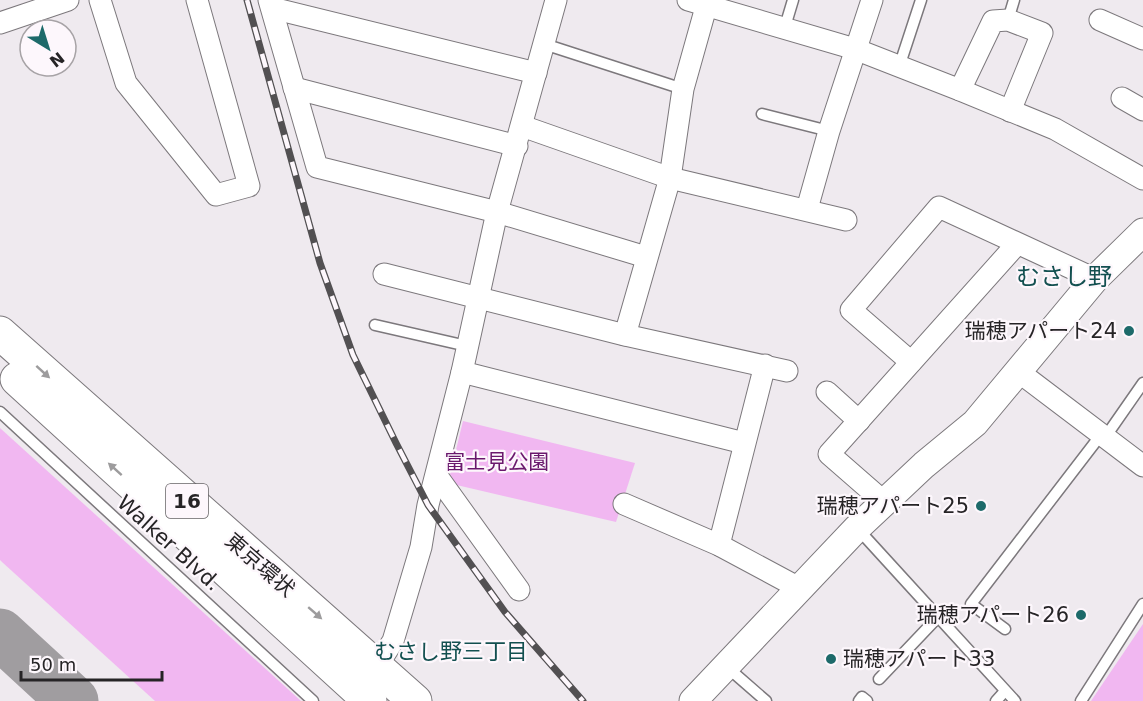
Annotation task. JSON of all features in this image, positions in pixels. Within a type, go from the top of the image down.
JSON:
[{"type":"highway","name":"東京環状","points":[[0,333],[369,687]]},
{"type":"highway","name":"東京環状","points":[[0,363],[369,687],[415,701]]},
{"type":"street","points":[[0,23],[68,0]]},
{"type":"street","points":[[100,0],[126,83],[216,195],[249,186],[197,0]]},
{"type":"street","points":[[369,687],[393,641],[422,547],[428,505],[462,372],[497,212],[556,0]]},
{"type":"street","points":[[807,209],[829,131],[872,0]]},
{"type":"street","points":[[625,335],[670,178],[683,89],[701,2],[784,30],[855,49],[960,90],[1055,129],[1143,179]]},
{"type":"street","points":[[536,73],[271,4],[317,167],[497,212],[646,257]]},
{"type":"street","points":[[960,90],[993,21],[1011,10],[1042,33],[1010,111]]},
{"type":"street","points":[[1100,20],[1143,39]]},
{"type":"street","points":[[294,88],[520,136],[670,178],[846,220]]},
{"type":"street","points":[[1122,98],[1143,110]]},
{"type":"street","points":[[911,363],[851,310],[939,207],[1016,245],[1095,279]]},
{"type":"street","points":[[693,701],[857,528],[924,465],[975,423],[1095,279],[1143,232]]},
{"type":"street","points":[[885,502],[829,454],[1016,245]]},
{"type":"street","points":[[384,274],[625,335],[787,371]]},
{"type":"street","points":[[719,545],[765,365]]},
{"type":"street","points":[[462,372],[744,442]]},
{"type":"street","points":[[1019,372],[1143,466]]},
{"type":"street","points":[[827,392],[859,421]]},
{"type":"street","points":[[437,476],[519,590]]},
{"type":"street","points":[[624,504],[719,545],[799,588]]},
{"type":"lane","points":[[784,30],[793,0]]},
{"type":"lane","points":[[899,67],[921,0]]},
{"type":"lane","points":[[544,44],[683,89]]},
{"type":"lane","points":[[762,114],[829,131]]},
{"type":"lane","points":[[375,325],[467,346]]},
{"type":"lane","points":[[1005,629],[971,604],[1143,383]]},
{"type":"lane","name":"Walker Blvd.","points":[[0,412],[313,701]]},
{"type":"lane","points":[[857,528],[1015,701]]},
{"type":"lane","points":[[1081,701],[1143,604]]},
{"type":"lane","points":[[879,679],[938,617]]},
{"type":"lane","points":[[727,667],[766,701]]},
{"type":"lane","points":[[996,701],[1005,691]]},
{"type":"lane","points":[[859,701],[862,698],[867,701]]},
{"type":"green space","name":"富士見公園","points":[[463,421],[635,463],[616,522],[448,483]]},
{"type":"green space","points":[[0,428],[301,701],[155,701],[0,560]]},
{"type":"green space","points":[[1143,624],[1143,701],[1091,701]]},
{"type":"taxiway","points":[[0,634],[73,701]]},
{"type":"railway","points":[[247,0],[320,263],[353,355],[428,505],[505,612],[583,701]]},
{"type":"place","name":"瑞穂アパート24","points":[[1129,331]]},
{"type":"place","name":"瑞穂アパート25","points":[[981,506]]},
{"type":"place","name":"瑞穂アパート26","points":[[1081,615]]},
{"type":"place","name":"瑞穂アパート33","points":[[831,659]]},
{"type":"district","name":"むさし野","points":[[1064,277]]},
{"type":"district","name":"むさし野三丁目","points":[[451,651]]}]
